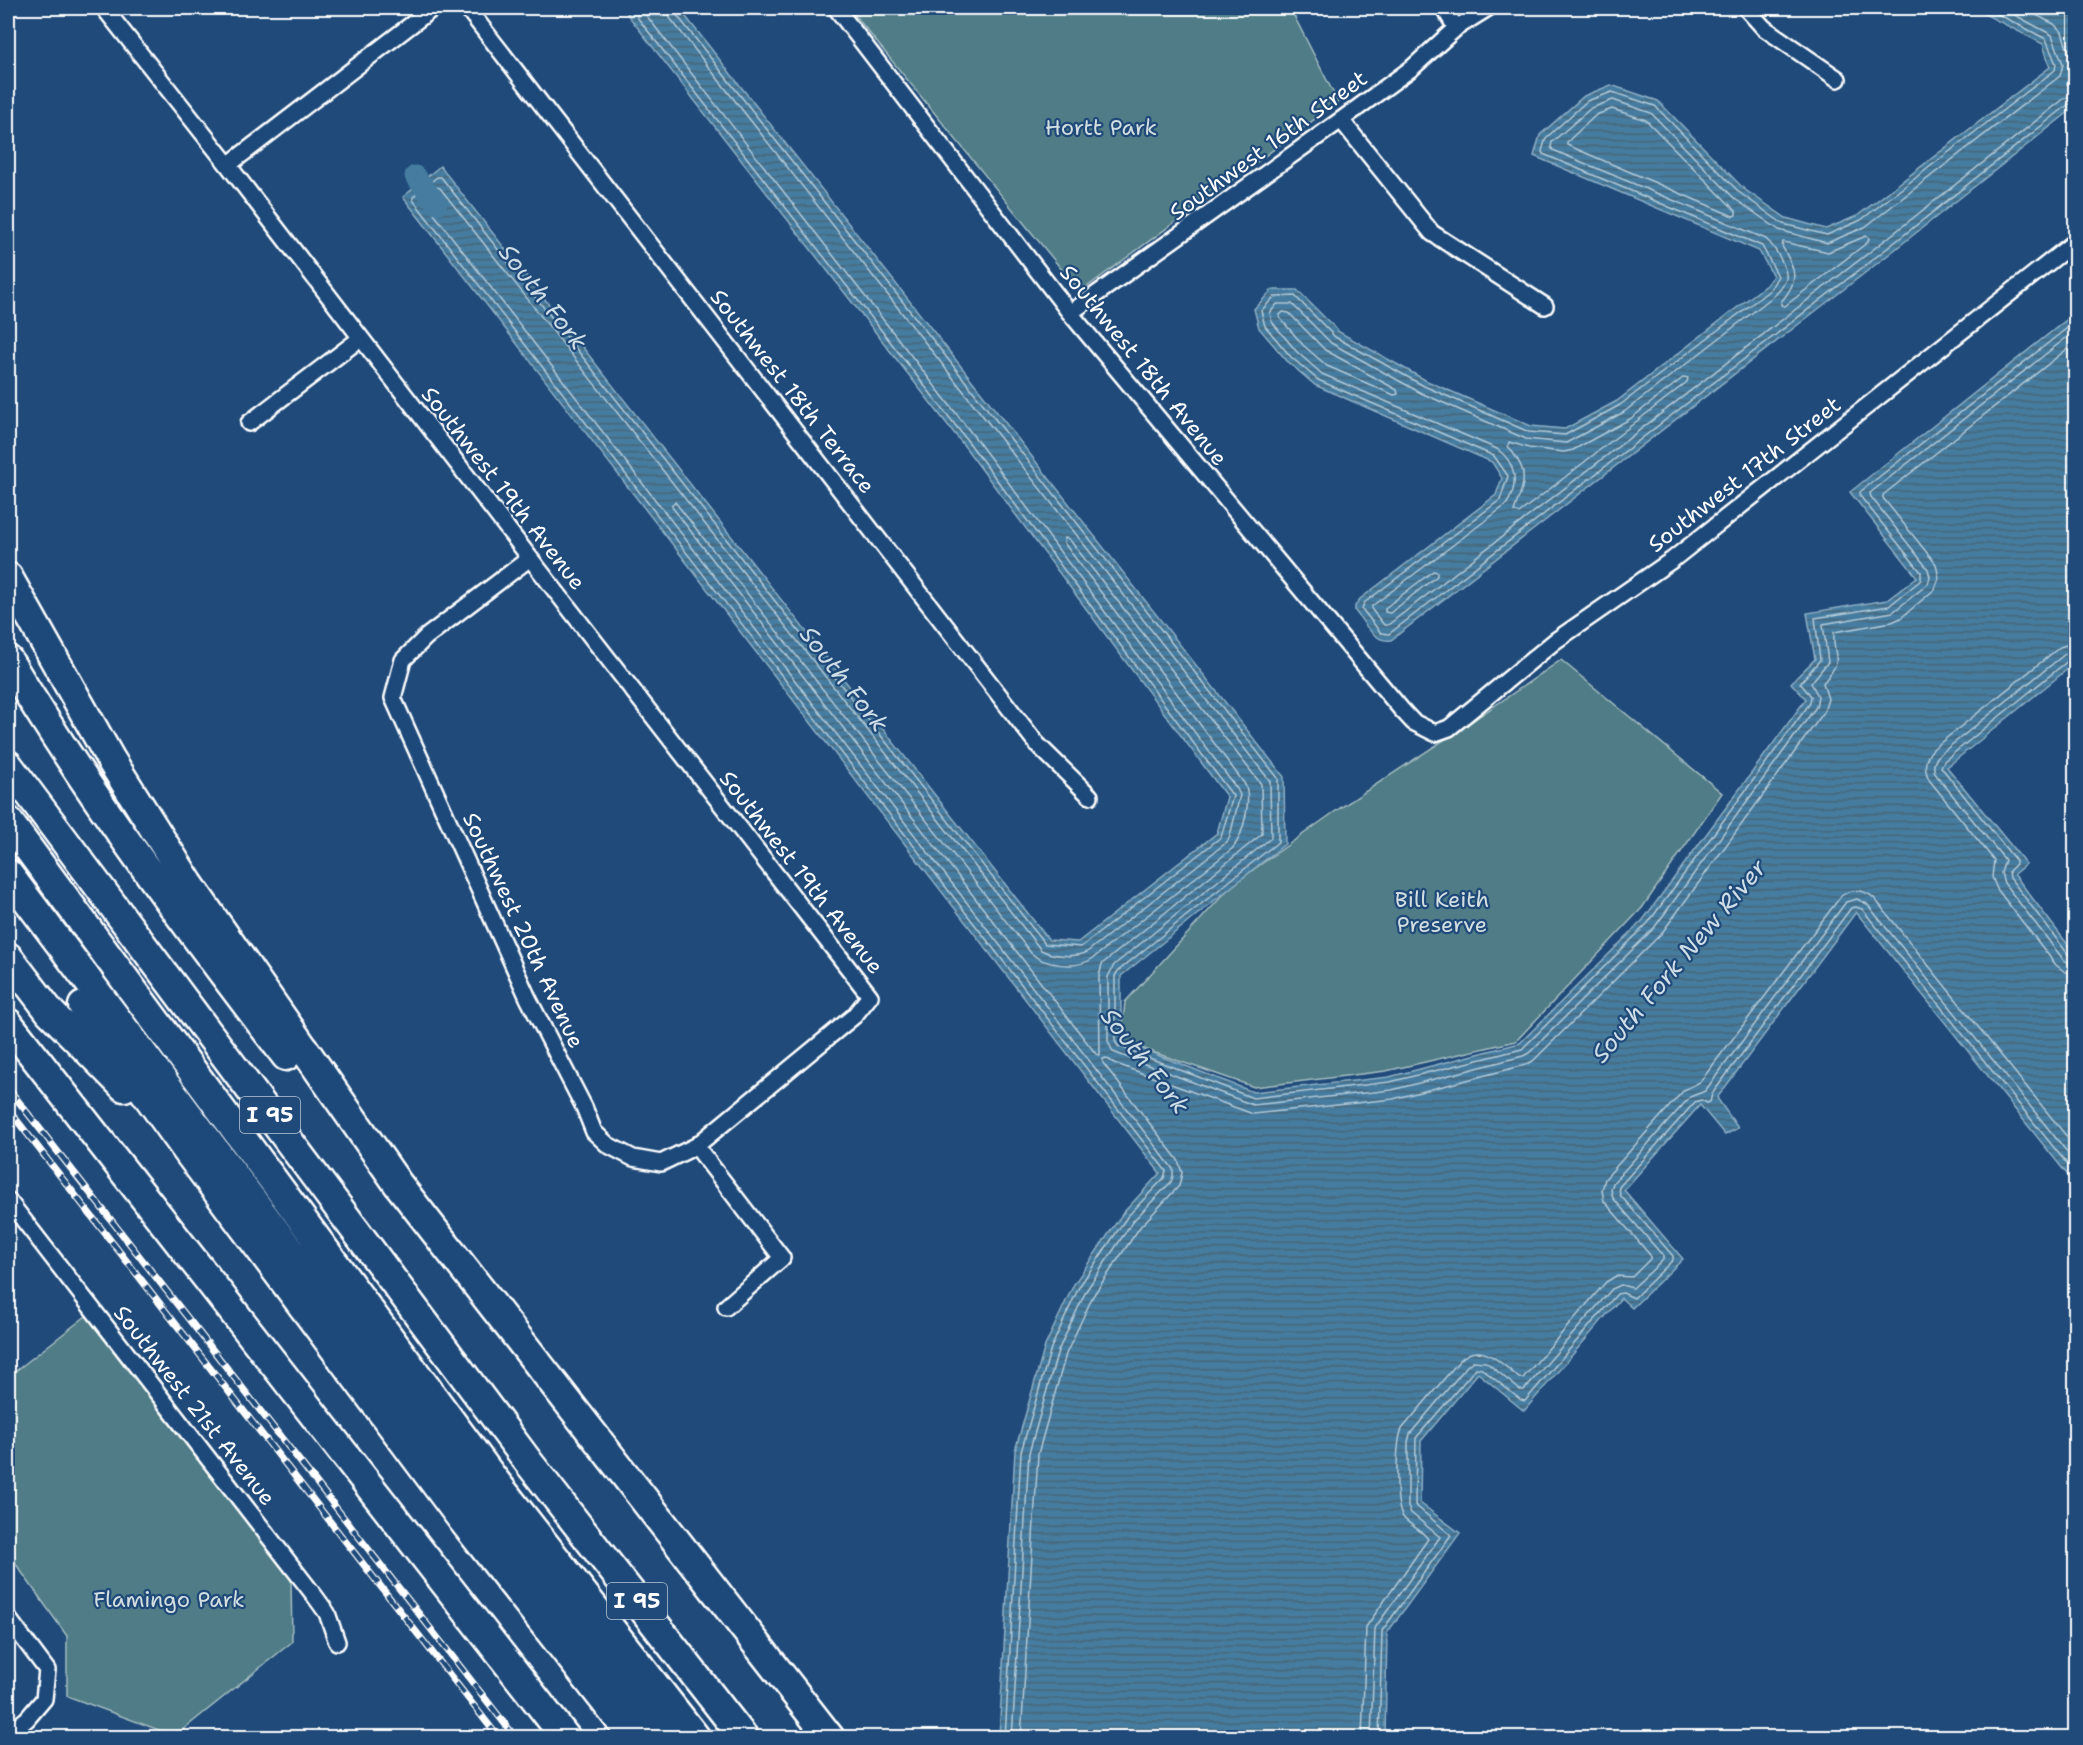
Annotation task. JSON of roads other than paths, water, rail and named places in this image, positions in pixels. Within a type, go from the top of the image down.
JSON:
[{"type":"highway","points":[[8,577],[111,760],[189,884],[398,1184],[830,1737]]},
{"type":"highway","points":[[8,660],[85,780],[188,927],[316,1095],[398,1184]]},
{"type":"highway","name":"I 95","points":[[8,765],[530,1464],[744,1737]]},
{"type":"highway","points":[[8,821],[495,1481],[696,1737]]},
{"type":"highway","points":[[8,874],[634,1737]]},
{"type":"highway","points":[[8,902],[190,1155],[471,1511],[663,1737]]},
{"type":"highway","points":[[8,957],[50,1012],[190,1155]]},
{"type":"highway","points":[[8,1023],[566,1737]]},
{"type":"street","name":"Southwest 19th Avenue","points":[[104,8],[870,996],[854,1016],[696,1146]]},
{"type":"street","points":[[228,165],[433,8]]},
{"type":"street","name":"Southwest 18th Terrace","points":[[467,8],[1037,744],[1090,796]]},
{"type":"street","name":"Southwest 18th Avenue","points":[[837,8],[1070,313],[1393,700],[1413,722],[1435,733]]},
{"type":"street","points":[[1444,8],[1456,28]]},
{"type":"street","name":"Southwest 16th Street","points":[[1070,313],[1341,120],[1412,68],[1456,28],[1488,8]]},
{"type":"street","points":[[1746,8],[1764,28],[1838,79]]},
{"type":"street","points":[[1341,120],[1432,233],[1545,306]]},
{"type":"street","name":"Southwest 17th Street","points":[[1435,733],[1449,728],[1555,641],[1672,560],[2076,242]]},
{"type":"street","points":[[249,423],[361,338]]},
{"type":"street","name":"Southwest 20th Avenue","points":[[530,558],[426,638],[403,660],[393,698],[528,998],[584,1107],[594,1132],[608,1145],[633,1158],[661,1163],[696,1146]]},
{"type":"street","points":[[696,1146],[782,1258],[726,1307]]},
{"type":"street","name":"Southwest 21st Avenue","points":[[8,1200],[314,1595],[327,1613],[337,1642]]},
{"type":"street","points":[[8,1618],[47,1670],[44,1699],[27,1719],[8,1734]]},
{"type":"water","name":"South Fork New River","points":[[635,8],[679,8],[1284,777],[1285,844],[1121,976],[1121,1041],[1253,1092],[1389,1077],[1520,1043],[1643,920],[1806,699],[1791,683],[1815,659],[1807,613],[1887,600],[1917,577],[1850,492],[2075,313],[2075,663],[1947,767],[2026,864],[2014,874],[2075,954],[2075,1184],[1856,912],[1717,1098],[1738,1128],[1725,1135],[1700,1105],[1624,1190],[1683,1259],[1632,1308],[1621,1298],[1524,1411],[1478,1373],[1421,1441],[1420,1503],[1460,1533],[1387,1633],[1385,1737],[999,1737],[1015,1451],[1045,1346],[1074,1284],[1123,1213],[1160,1173],[403,197],[440,166],[1049,940],[1078,942],[1217,833],[1227,797],[965,447],[627,14]]},
{"type":"water","points":[[1973,8],[2075,8],[2075,107],[1888,255],[1391,640],[1379,638],[1370,631],[1355,611],[1355,606],[1360,599],[1496,495],[1502,478],[1492,462],[1315,385],[1287,361],[1259,328],[1254,309],[1272,290],[1297,290],[1339,332],[1427,381],[1531,426],[1565,429],[1617,401],[1766,285],[1773,276],[1759,251],[1534,156],[1540,135],[1584,96],[1611,85],[1658,101],[1744,189],[1786,218],[1826,229],[1857,216],[2050,67],[2043,44]]},
{"type":"waterway","name":"South Fork","points":[[415,176],[437,204]]},
{"type":"railway","points":[[8,1088],[516,1738]]},
{"type":"railway","points":[[8,1109],[499,1738]]},
{"type":"park label","name":"Hortt Park","points":[[1101,127]]},
{"type":"park label","name":"Bill Keith Preserve","points":[[1442,912]]},
{"type":"park label","name":"Flamingo Park","points":[[169,1599]]}]
